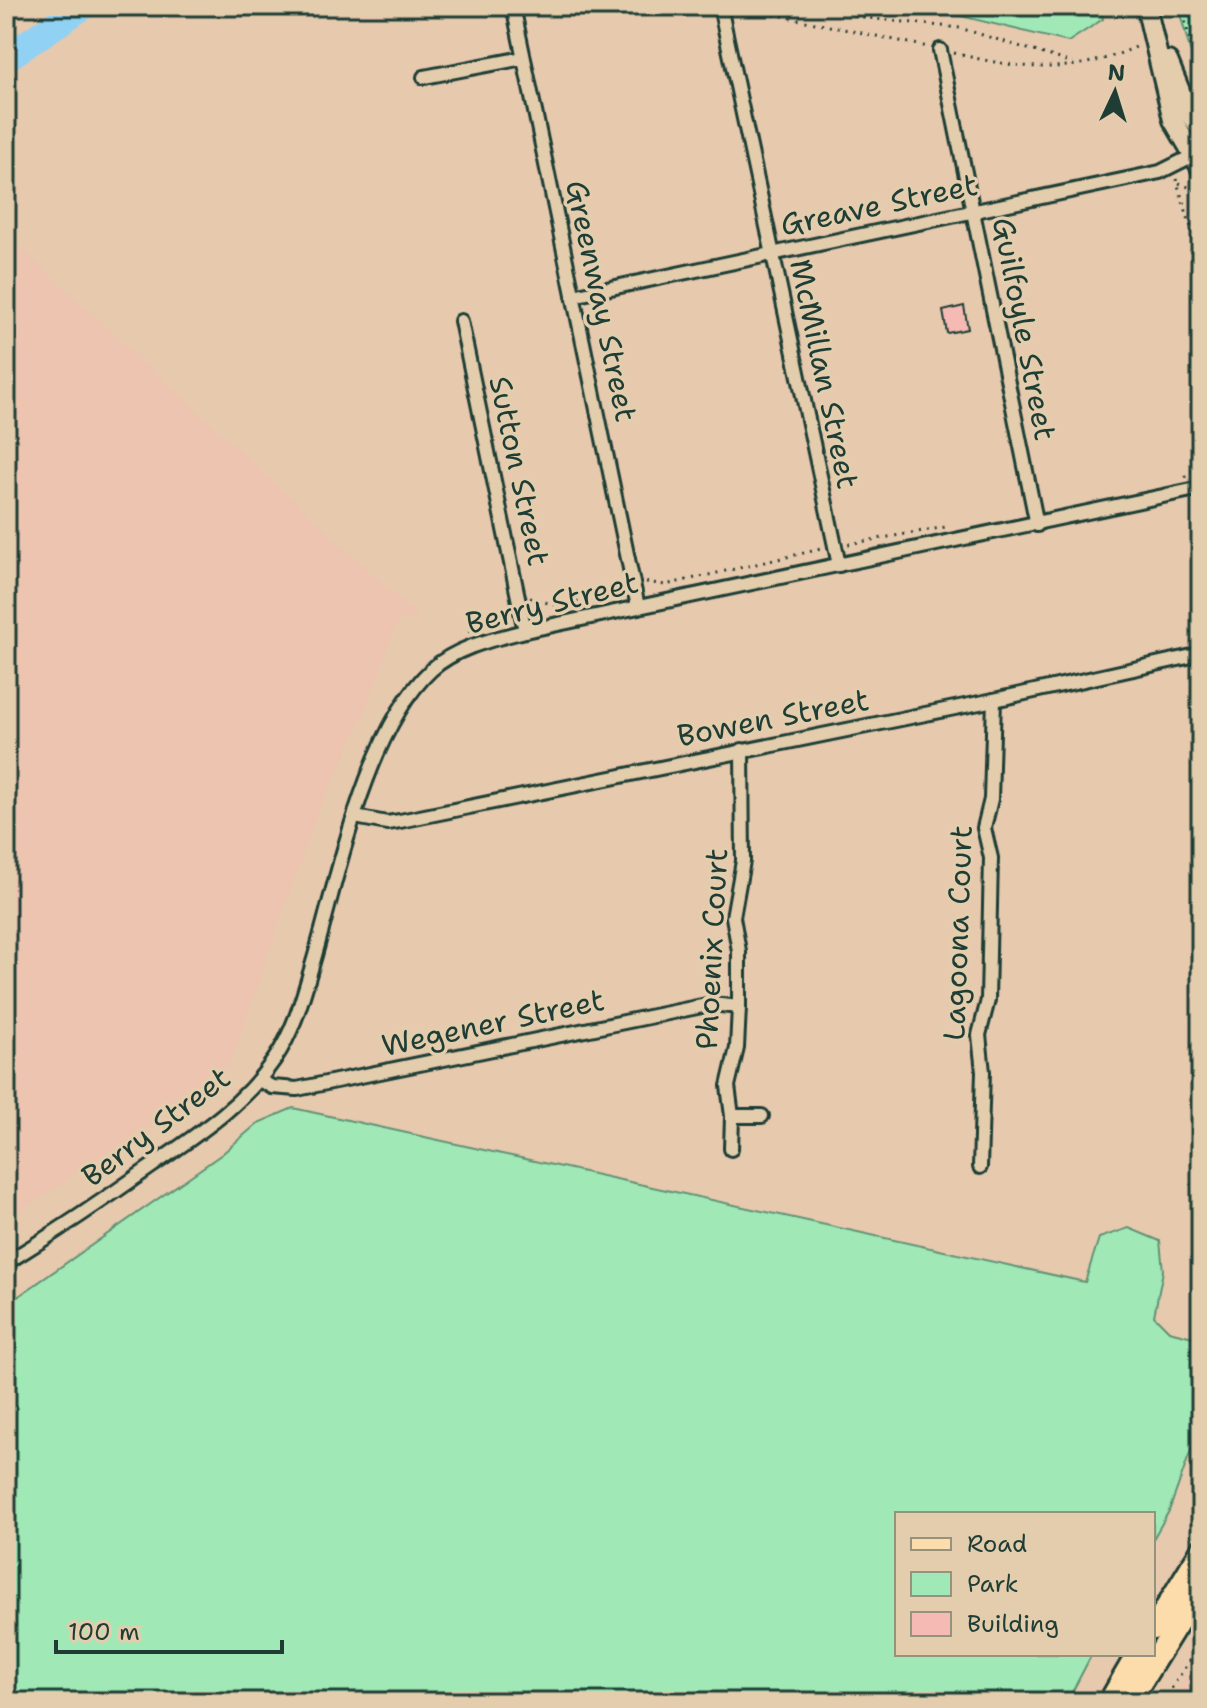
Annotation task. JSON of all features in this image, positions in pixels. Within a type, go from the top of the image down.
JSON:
[{"type":"main road","points":[[1146,6],[1184,104],[1201,129]]},
{"type":"main road","points":[[1156,38],[1158,67],[1173,120],[1196,162]]},
{"type":"main road","points":[[1155,1626],[1201,1550]]},
{"type":"main road","points":[[1155,1653],[1201,1586]]},
{"type":"main road","points":[[1123,1700],[1136,1656]]},
{"type":"main road","points":[[1123,1700],[1153,1656]]},
{"type":"street","name":"Greenway Street","points":[[513,6],[638,607]]},
{"type":"street","name":"McMillan Street","points":[[720,6],[839,565]]},
{"type":"street","name":"Guilfoyle Street","points":[[940,50],[1037,525]]},
{"type":"street","points":[[424,77],[523,58]]},
{"type":"street","name":"Greave Street","points":[[573,296],[1196,162]]},
{"type":"street","name":"Sutton Street","points":[[461,321],[525,631]]},
{"type":"street","name":"Berry Street","points":[[6,1263],[71,1223],[226,1115],[277,1056],[299,1009],[355,817],[388,733],[410,695],[433,668],[473,646],[525,631],[1201,488]]},
{"type":"street","name":"Bowen Street","points":[[355,817],[400,821],[994,700],[1201,654]]},
{"type":"street","name":"Lagoona Court","points":[[980,1167],[983,1072],[979,1035],[988,1000],[991,873],[984,828],[991,799],[994,700]]},
{"type":"street","name":"Phoenix Court","points":[[731,1149],[732,1116],[728,1086],[737,1048],[739,1007],[739,951],[733,917],[743,861],[742,750]]},
{"type":"street","name":"Wegener Street","points":[[259,1080],[272,1087],[297,1089],[712,1004],[739,1007]]},
{"type":"street","points":[[732,1116],[762,1116]]},
{"type":"path","points":[[824,6],[867,18],[960,28],[1074,63]]},
{"type":"path","points":[[1181,6],[1201,83]]},
{"type":"path","points":[[1177,183],[1201,192]]},
{"type":"path","points":[[473,646],[469,625],[506,613],[508,603],[519,600],[534,598],[559,606],[615,594],[622,584],[621,579],[642,574],[644,581],[665,585],[835,547],[952,525]]},
{"type":"path","points":[[1163,1702],[1201,1642]]},
{"type":"shaded area","points":[[9,237],[419,617],[398,621],[364,713],[317,814],[229,1067],[167,1116],[6,1219]]},
{"type":"shaded area","points":[[1201,1651],[1201,1697],[1176,1692]]},
{"type":"green space","points":[[920,6],[1100,6],[1103,19],[1068,42]]},
{"type":"green space","points":[[1178,6],[1201,6],[1201,89],[1200,87]]},
{"type":"green space","points":[[293,1108],[1085,1282],[1099,1238],[1129,1228],[1160,1241],[1163,1271],[1154,1316],[1169,1331],[1201,1339],[1198,1431],[1169,1511],[1155,1536],[1155,1512],[895,1512],[895,1656],[1091,1656],[1067,1702],[6,1702],[6,1305],[222,1154],[258,1123]]},
{"type":"building","points":[[964,306],[968,329],[947,333],[943,311]]},
{"type":"waterway","points":[[6,58],[83,6]]}]
